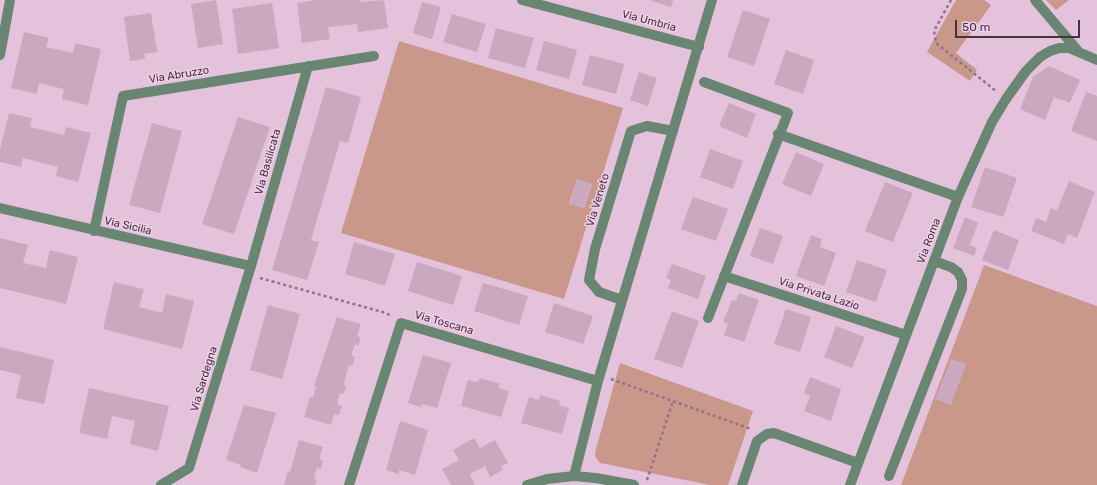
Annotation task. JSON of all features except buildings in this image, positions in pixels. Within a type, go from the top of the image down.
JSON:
[{"type":"street","points":[[0,55],[10,0]]},
{"type":"street","name":"Via Umbria","points":[[522,0],[699,47]]},
{"type":"street","points":[[574,476],[599,378],[712,0]]},
{"type":"street","points":[[1035,0],[1078,51],[1097,60]]},
{"type":"street","name":"Via Roma","points":[[850,485],[958,197],[982,140],[1006,99],[1026,71],[1040,57],[1059,48],[1078,51]]},
{"type":"street","name":"Via Abruzzo","points":[[94,231],[123,96],[374,56]]},
{"type":"street","name":"Via Basilicata","points":[[250,270],[308,66]]},
{"type":"street","points":[[704,82],[788,113],[778,134],[708,318]]},
{"type":"street","name":"Via Veneto","points":[[622,300],[599,292],[589,280],[597,242],[631,130],[646,126],[673,131]]},
{"type":"street","points":[[778,134],[958,197]]},
{"type":"street","name":"Via Sicilia","points":[[0,208],[250,270]]},
{"type":"street","points":[[889,476],[962,290],[962,280],[958,272],[951,267],[934,261]]},
{"type":"street","name":"Via Sardegna","points":[[161,485],[189,468],[250,270]]},
{"type":"street","name":"Via Privata Lazio","points":[[724,276],[906,335]]},
{"type":"street","name":"Via Toscana","points":[[349,485],[401,323],[599,378]]},
{"type":"street","points":[[742,485],[757,441],[761,437],[774,433],[858,463]]},
{"type":"street","points":[[527,485],[547,479],[574,476],[596,478],[634,485]]},
{"type":"path","points":[[952,0],[934,31],[936,43],[1006,99]]},
{"type":"path","points":[[250,270],[386,313],[401,323]]},
{"type":"path","points":[[599,378],[673,401],[748,428],[761,437]]},
{"type":"path","points":[[645,485],[673,401]]},
{"type":"shaded area","points":[[956,0],[984,0],[991,5],[956,53],[977,70],[970,81],[927,52]]},
{"type":"shaded area","points":[[1046,0],[1069,0],[1056,10]]},
{"type":"shaded area","points":[[399,41],[623,108],[564,299],[341,233]],"holes":[[[577,179],[592,184],[584,208],[569,203]]]},
{"type":"shaded area","points":[[984,265],[1097,306],[1097,485],[901,485]]},
{"type":"shaded area","points":[[620,363],[753,411],[728,485],[710,485],[600,463],[595,456],[596,449]]}]
